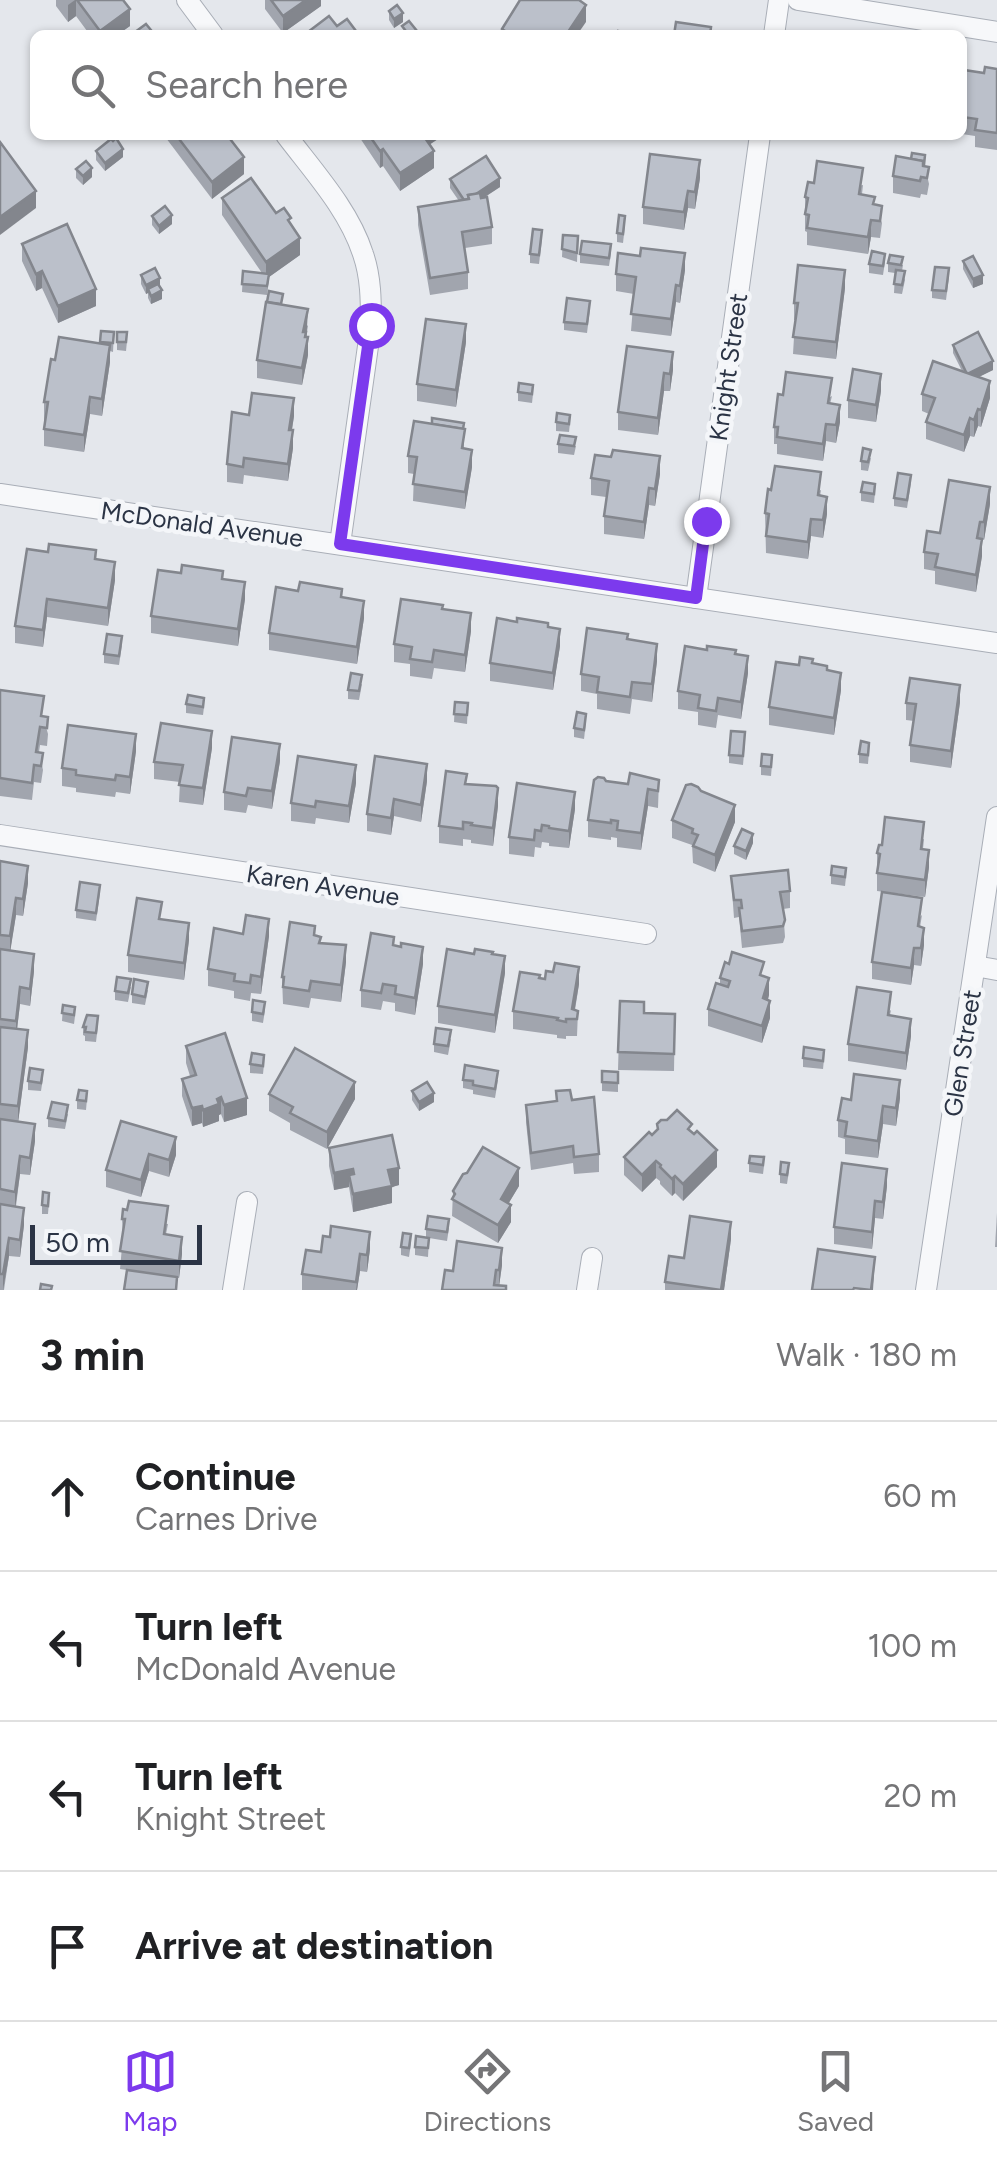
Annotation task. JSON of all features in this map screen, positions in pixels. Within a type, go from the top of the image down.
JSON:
[{"type":"street","points":[[188,0],[209,30]]},
{"type":"street","points":[[775,30],[779,0]]},
{"type":"street","points":[[798,0],[997,32]]},
{"type":"street","points":[[290,140],[350,221],[364,256],[371,291],[371,325],[340,544]]},
{"type":"street","name":"Knight Street","points":[[696,598],[759,140]]},
{"type":"street","name":"McDonald Avenue","points":[[0,494],[997,643]]},
{"type":"street","name":"Glen Street","points":[[926,1290],[997,817]]},
{"type":"street","name":"Karen Avenue","points":[[0,836],[646,934]]},
{"type":"street","points":[[975,966],[997,970]]},
{"type":"street","points":[[234,1290],[247,1202]]},
{"type":"street","points":[[586,1290],[592,1258]]},
{"type":"building","points":[[77,0],[123,0],[130,9],[99,30]]},
{"type":"building","points":[[271,0],[306,0],[283,16]]},
{"type":"building","points":[[520,0],[579,0],[586,5],[569,30],[502,29]]},
{"type":"building","points":[[397,5],[403,13],[394,19],[389,11]]},
{"type":"building","points":[[329,16],[337,26],[347,19],[355,30],[311,30]]},
{"type":"building","points":[[409,21],[416,30],[405,30],[402,26]]},
{"type":"building","points":[[676,22],[711,27],[711,30],[675,30]]},
{"type":"building","points":[[985,67],[997,69],[997,133],[975,130],[977,119],[967,118],[967,70],[984,73]]},
{"type":"building","points":[[117,140],[123,149],[105,163],[96,151]]},
{"type":"building","points":[[180,140],[231,140],[244,157],[212,182]]},
{"type":"building","points":[[372,140],[426,140],[434,151],[400,173],[383,149],[380,151]]},
{"type":"building","points":[[0,142],[36,191],[0,217]]},
{"type":"building","points":[[912,153],[925,155],[924,165],[923,161],[911,159]]},
{"type":"building","points":[[650,154],[700,160],[695,192],[688,191],[684,212],[643,207]]},
{"type":"building","points":[[486,156],[500,178],[464,200],[450,179]]},
{"type":"building","points":[[896,156],[923,161],[923,166],[929,167],[927,178],[921,177],[920,181],[893,176]]},
{"type":"building","points":[[86,161],[92,168],[83,176],[76,169]]},
{"type":"building","points":[[817,161],[863,168],[859,194],[875,197],[873,204],[882,206],[880,221],[871,220],[868,237],[807,228],[805,197],[808,182],[814,183]]},
{"type":"building","points":[[251,178],[276,213],[284,208],[300,238],[266,262],[222,198]]},
{"type":"building","points":[[480,193],[481,198],[487,197],[492,227],[462,232],[468,272],[430,278],[418,207],[469,199],[468,195]]},
{"type":"building","points":[[165,206],[172,215],[159,226],[152,216]]},
{"type":"building","points":[[619,215],[625,216],[623,234],[617,233]]},
{"type":"building","points":[[67,224],[96,289],[58,306],[42,271],[36,274],[22,244]]},
{"type":"building","points":[[533,229],[542,230],[539,255],[530,254]]},
{"type":"building","points":[[563,235],[578,236],[577,253],[562,249]]},
{"type":"building","points":[[582,241],[611,244],[609,258],[580,254]]},
{"type":"building","points":[[641,248],[685,253],[671,319],[631,314],[636,277],[616,274],[618,253],[640,256]]},
{"type":"building","points":[[872,251],[885,254],[883,266],[869,264]]},
{"type":"building","points":[[890,255],[903,257],[901,265],[888,263]]},
{"type":"building","points":[[973,256],[983,275],[973,279],[963,261]]},
{"type":"building","points":[[798,265],[845,270],[836,342],[793,337]]},
{"type":"building","points":[[935,267],[949,268],[946,291],[932,290]]},
{"type":"building","points":[[155,268],[160,278],[146,285],[141,275]]},
{"type":"building","points":[[896,270],[905,271],[902,285],[894,284]]},
{"type":"building","points":[[243,271],[269,274],[267,286],[242,284]]},
{"type":"building","points":[[158,284],[162,290],[151,296],[148,289]]},
{"type":"building","points":[[269,291],[283,294],[281,304],[267,302]]},
{"type":"building","points":[[567,298],[590,301],[587,324],[564,322]]},
{"type":"building","points":[[266,302],[308,309],[302,368],[257,360]]},
{"type":"building","points":[[426,319],[466,324],[456,390],[417,384]]},
{"type":"building","points":[[101,331],[114,332],[113,343],[100,342]]},
{"type":"building","points":[[117,332],[127,332],[126,342],[117,342]]},
{"type":"building","points":[[978,332],[993,361],[967,374],[953,345]]},
{"type":"building","points":[[59,337],[110,345],[102,399],[90,397],[84,435],[44,429],[51,359],[55,360]]},
{"type":"building","points":[[627,346],[673,352],[670,374],[664,373],[658,418],[618,412]]},
{"type":"building","points":[[933,361],[990,381],[981,410],[978,409],[974,420],[970,418],[964,435],[926,422],[935,398],[922,394]]},
{"type":"building","points":[[853,369],[881,374],[876,405],[848,400]]},
{"type":"building","points":[[786,372],[832,378],[828,403],[840,405],[836,425],[826,424],[823,444],[777,437],[778,427],[774,427],[778,394],[783,395]]},
{"type":"building","points":[[519,383],[533,385],[532,394],[518,392]]},
{"type":"building","points":[[252,393],[294,398],[288,464],[244,458],[243,467],[227,464],[232,412],[249,415]]},
{"type":"building","points":[[557,413],[570,415],[569,424],[556,422]]},
{"type":"building","points":[[432,418],[464,423],[463,429],[432,424]]},
{"type":"building","points":[[414,421],[465,429],[462,448],[472,450],[465,492],[413,484],[417,457],[408,456]]},
{"type":"building","points":[[560,435],[576,437],[574,446],[558,444]]},
{"type":"building","points":[[863,448],[871,450],[868,462],[861,461]]},
{"type":"building","points":[[613,450],[660,456],[655,489],[649,488],[644,522],[604,516],[609,481],[591,478],[595,455],[611,457]]},
{"type":"building","points":[[775,466],[821,472],[818,495],[827,497],[823,520],[811,519],[808,542],[766,536],[768,489],[771,490]]},
{"type":"building","points":[[898,473],[911,475],[907,500],[894,498]]},
{"type":"building","points":[[949,480],[990,487],[977,538],[982,539],[976,575],[935,567],[938,554],[924,552],[927,531],[940,533]]},
{"type":"building","points":[[863,482],[875,484],[874,494],[861,492]]},
{"type":"building","points":[[49,544],[96,550],[95,559],[115,562],[108,608],[47,599],[43,630],[15,626],[27,549],[48,552]]},
{"type":"building","points":[[182,565],[223,571],[222,579],[245,582],[238,629],[151,616],[158,570],[181,573]]},
{"type":"building","points":[[300,582],[342,589],[341,597],[364,601],[357,647],[269,633],[276,587],[298,591]]},
{"type":"building","points":[[401,599],[471,613],[465,655],[434,650],[432,662],[410,659],[412,647],[394,644]]},
{"type":"building","points":[[497,618],[548,623],[548,627],[560,629],[553,673],[490,663]]},
{"type":"building","points":[[587,628],[628,634],[627,639],[657,644],[652,684],[632,682],[630,697],[597,692],[599,677],[581,674]]},
{"type":"building","points":[[107,634],[122,636],[119,656],[104,654]]},
{"type":"building","points":[[685,646],[736,650],[735,654],[748,656],[741,702],[718,698],[716,711],[698,708],[700,695],[678,691]]},
{"type":"building","points":[[800,657],[841,673],[834,718],[769,707],[776,662],[799,665]]},
{"type":"building","points":[[351,673],[362,675],[359,691],[348,690]]},
{"type":"building","points":[[910,678],[960,685],[951,751],[910,745],[916,704],[906,703]]},
{"type":"building","points":[[0,690],[44,696],[41,716],[48,717],[47,728],[40,727],[36,752],[43,753],[41,766],[34,765],[32,783],[0,778]]},
{"type":"building","points":[[188,695],[204,698],[203,707],[186,704]]},
{"type":"building","points":[[455,702],[468,703],[467,715],[454,714]]},
{"type":"building","points":[[577,712],[586,714],[584,730],[574,728]]},
{"type":"building","points":[[161,723],[212,731],[203,788],[179,785],[183,765],[154,762]]},
{"type":"building","points":[[68,725],[136,734],[130,777],[116,775],[115,780],[76,775],[76,770],[62,768]]},
{"type":"building","points":[[731,731],[745,732],[743,756],[729,755]]},
{"type":"building","points":[[232,737],[280,744],[272,791],[248,788],[246,796],[224,792]]},
{"type":"building","points":[[861,741],[869,743],[868,755],[859,754]]},
{"type":"building","points":[[762,754],[772,755],[771,767],[761,766]]},
{"type":"building","points":[[298,756],[356,765],[349,806],[316,801],[315,807],[291,803]]},
{"type":"building","points":[[375,756],[427,764],[421,805],[394,799],[391,818],[367,814]]},
{"type":"building","points":[[446,771],[467,774],[465,784],[498,788],[493,828],[463,822],[463,829],[439,826]]},
{"type":"building","points":[[630,773],[659,780],[658,791],[648,789],[641,833],[617,830],[618,821],[588,820],[594,780],[598,777],[628,784]]},
{"type":"building","points":[[517,783],[575,792],[569,831],[542,825],[541,831],[535,830],[534,840],[509,837]]},
{"type":"building","points":[[686,785],[735,805],[715,855],[693,846],[698,835],[672,820]]},
{"type":"building","points":[[885,817],[924,822],[921,849],[929,850],[925,880],[877,873]]},
{"type":"building","points":[[742,829],[753,834],[746,851],[734,846]]},
{"type":"building","points":[[0,861],[28,866],[23,899],[16,898],[10,936],[0,935]]},
{"type":"building","points":[[832,866],[846,868],[845,877],[831,875]]},
{"type":"building","points":[[788,870],[790,891],[780,892],[783,926],[742,931],[741,900],[734,900],[731,876]]},
{"type":"building","points":[[80,882],[100,885],[96,913],[76,910]]},
{"type":"building","points":[[882,892],[922,898],[918,926],[924,928],[921,948],[914,948],[911,968],[872,962]]},
{"type":"building","points":[[137,898],[162,902],[159,919],[189,923],[184,963],[128,955]]},
{"type":"building","points":[[246,915],[269,919],[261,977],[251,975],[250,983],[234,981],[235,974],[208,969],[214,928],[243,934]]},
{"type":"building","points":[[290,922],[315,926],[314,935],[321,937],[319,943],[346,945],[341,985],[311,981],[309,991],[283,987]]},
{"type":"building","points":[[371,933],[394,937],[393,945],[423,947],[415,998],[395,994],[396,986],[383,984],[381,993],[361,990]]},
{"type":"building","points":[[0,949],[34,954],[30,989],[20,987],[16,1021],[0,1019]]},
{"type":"building","points":[[447,949],[474,954],[475,949],[505,956],[495,1015],[438,1006]]},
{"type":"building","points":[[732,952],[764,962],[760,975],[769,978],[763,998],[770,1001],[762,1026],[708,1009],[716,983],[728,987],[730,981],[720,978]]},
{"type":"building","points":[[555,963],[579,967],[572,1009],[578,1011],[577,1019],[566,1022],[513,1011],[520,972],[545,979],[546,971],[553,972]]},
{"type":"building","points":[[117,977],[131,979],[128,993],[115,991]]},
{"type":"building","points":[[134,979],[148,982],[145,997],[132,994]]},
{"type":"building","points":[[857,987],[891,992],[888,1015],[911,1019],[906,1053],[848,1044]]},
{"type":"building","points":[[253,1000],[265,1002],[263,1014],[252,1012]]},
{"type":"building","points":[[620,1001],[644,1002],[644,1013],[675,1014],[674,1054],[618,1052]]},
{"type":"building","points":[[63,1005],[75,1007],[74,1015],[62,1013]]},
{"type":"building","points":[[87,1015],[98,1016],[96,1033],[85,1032]]},
{"type":"building","points":[[0,1027],[28,1030],[18,1106],[0,1104]]},
{"type":"building","points":[[436,1028],[451,1030],[448,1046],[434,1044]]},
{"type":"building","points":[[225,1033],[247,1098],[224,1105],[221,1097],[217,1099],[219,1104],[203,1110],[202,1106],[192,1108],[182,1079],[196,1075],[186,1046]]},
{"type":"building","points":[[804,1047],[824,1050],[823,1061],[803,1058]]},
{"type":"building","points":[[295,1048],[355,1082],[327,1132],[290,1113],[293,1107],[269,1094]]},
{"type":"building","points":[[252,1053],[264,1055],[263,1066],[250,1064]]},
{"type":"building","points":[[465,1065],[498,1071],[495,1089],[463,1080]]},
{"type":"building","points":[[30,1068],[43,1070],[41,1083],[28,1081]]},
{"type":"building","points":[[602,1071],[618,1072],[618,1083],[602,1082]]},
{"type":"building","points":[[854,1074],[900,1080],[896,1108],[883,1106],[878,1141],[845,1136],[847,1122],[838,1120],[842,1098],[851,1100]]},
{"type":"building","points":[[427,1082],[434,1093],[419,1102],[412,1091]]},
{"type":"building","points":[[79,1090],[87,1091],[86,1101],[77,1100]]},
{"type":"building","points":[[570,1090],[572,1100],[594,1097],[599,1154],[574,1157],[573,1146],[531,1153],[526,1105],[557,1101],[556,1091]]},
{"type":"building","points":[[52,1102],[68,1105],[65,1121],[48,1118]]},
{"type":"building","points":[[677,1110],[692,1124],[688,1129],[694,1134],[697,1131],[717,1150],[683,1184],[675,1176],[672,1179],[656,1161],[642,1175],[624,1157],[649,1132],[652,1135],[658,1129],[661,1120],[667,1120]]},
{"type":"building","points":[[0,1119],[35,1124],[30,1158],[20,1156],[15,1192],[0,1189]]},
{"type":"building","points":[[121,1121],[176,1137],[169,1160],[149,1154],[141,1180],[106,1170]]},
{"type":"building","points":[[392,1135],[399,1168],[388,1170],[392,1186],[353,1194],[349,1175],[354,1174],[353,1169],[334,1173],[329,1148]]},
{"type":"building","points":[[483,1147],[519,1168],[501,1199],[511,1205],[498,1225],[452,1199],[463,1174]]},
{"type":"building","points":[[750,1156],[764,1157],[763,1165],[749,1163]]},
{"type":"building","points":[[781,1162],[789,1163],[787,1175],[780,1174]]},
{"type":"building","points":[[842,1163],[887,1169],[883,1202],[875,1201],[872,1232],[834,1227]]},
{"type":"building","points":[[43,1192],[49,1193],[48,1206],[42,1205]]},
{"type":"building","points":[[129,1201],[168,1206],[164,1234],[182,1237],[179,1261],[120,1251],[123,1209],[127,1210]]},
{"type":"building","points":[[0,1204],[24,1208],[20,1240],[9,1238],[3,1274],[0,1274]]},
{"type":"building","points":[[428,1216],[449,1219],[447,1232],[426,1229]]},
{"type":"building","points":[[690,1216],[731,1222],[721,1290],[665,1282],[669,1256],[684,1258]]},
{"type":"building","points":[[331,1226],[370,1232],[367,1255],[360,1254],[356,1282],[302,1274],[306,1250],[321,1252],[323,1236],[330,1237]]},
{"type":"building","points":[[403,1233],[411,1234],[409,1248],[401,1247]]},
{"type":"building","points":[[416,1236],[429,1238],[428,1248],[415,1247]]},
{"type":"building","points":[[457,1241],[502,1248],[494,1285],[506,1286],[506,1290],[442,1290],[445,1270],[453,1271]]},
{"type":"building","points":[[818,1249],[875,1257],[871,1290],[812,1290]]},
{"type":"building","points":[[127,1270],[177,1277],[176,1290],[124,1290]]},
{"type":"route","points":[[371,325],[340,544],[696,598],[706,521]]}]
